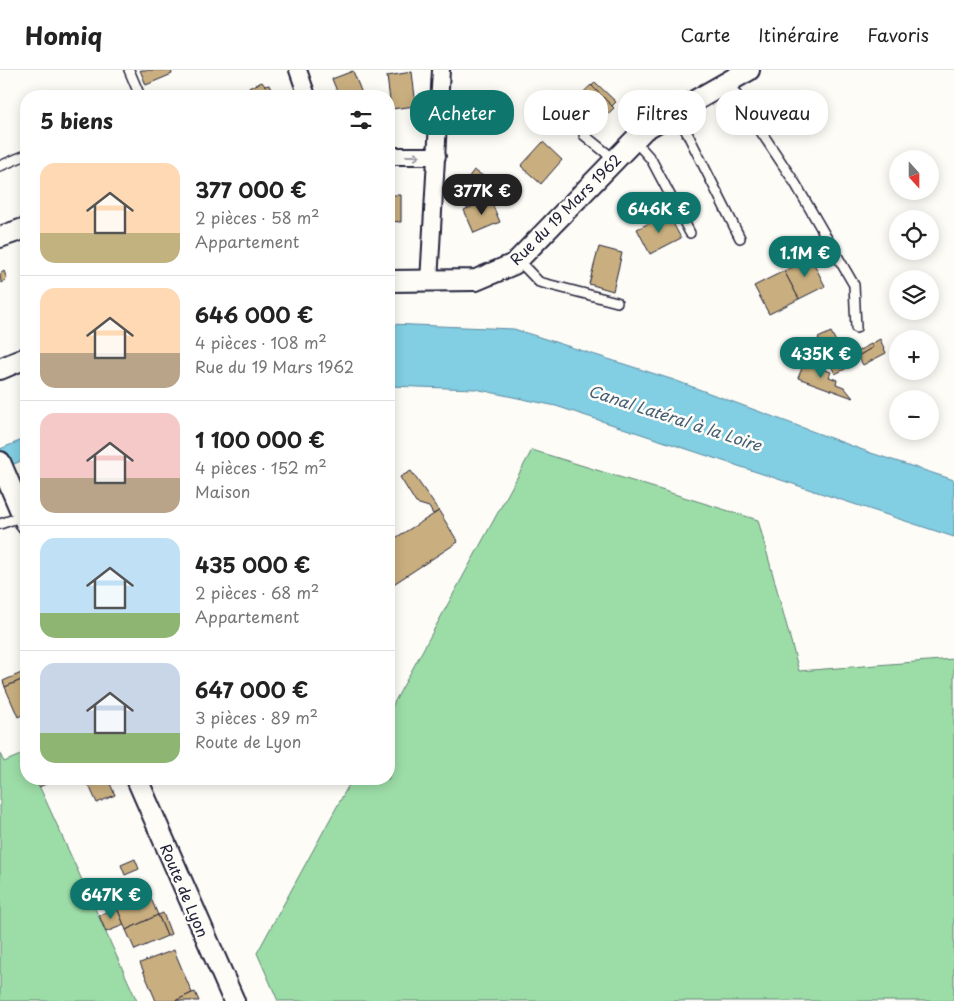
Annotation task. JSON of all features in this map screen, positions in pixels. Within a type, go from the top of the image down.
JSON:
[{"type":"street","points":[[298,70],[305,90]]},
{"type":"street","points":[[429,282],[441,70]]},
{"type":"street","name":"Rue du 19 Mars 1962","points":[[706,94],[749,70]]},
{"type":"street","name":"Rue du 19 Mars 1962","points":[[395,281],[476,280],[518,260],[639,135]]},
{"type":"street","points":[[395,156],[437,156]]},
{"type":"street","points":[[0,237],[20,230]]},
{"type":"street","points":[[0,369],[20,361]]},
{"type":"street","points":[[0,462],[20,506]]},
{"type":"street","name":"Route de Lyon","points":[[140,785],[234,1001]]},
{"type":"lane","points":[[129,70],[137,90]]},
{"type":"lane","points":[[728,82],[795,183],[854,284],[856,328]]},
{"type":"lane","points":[[584,135],[615,160]]},
{"type":"lane","points":[[688,135],[740,238]]},
{"type":"lane","points":[[634,140],[651,159],[690,233]]},
{"type":"lane","points":[[0,166],[20,158]]},
{"type":"lane","points":[[518,260],[539,282],[618,302]]},
{"type":"lane","points":[[0,524],[20,514]]},
{"type":"green space","points":[[532,450],[758,520],[799,671],[954,659],[954,1001],[278,1001],[257,953],[349,785],[395,785],[395,701]]},
{"type":"green space","points":[[0,754],[4,762],[20,755],[20,785],[39,785],[137,1001],[0,1001]]},
{"type":"water","name":"Canal Latéral à la Loire","points":[[395,324],[514,329],[674,380],[871,453],[954,480],[954,537],[556,406],[475,389],[395,386]]},
{"type":"water","points":[[20,441],[20,461],[0,470],[0,449]]},
{"type":"building","points":[[140,70],[171,70],[172,74],[146,85]]},
{"type":"building","points":[[353,71],[361,90],[337,90],[332,79]]},
{"type":"building","points":[[412,72],[414,90],[410,90],[410,107],[395,109],[395,90],[389,90],[387,76]]},
{"type":"building","points":[[262,82],[265,86],[269,85],[271,90],[246,90]]},
{"type":"building","points":[[595,82],[603,90],[596,90],[592,86]]},
{"type":"building","points":[[591,85],[596,90],[586,90]]},
{"type":"building","points":[[608,94],[616,102],[612,106],[608,102]]},
{"type":"building","points":[[608,102],[614,108],[608,114]]},
{"type":"building","points":[[543,142],[562,160],[541,184],[521,166]]},
{"type":"building","points":[[474,170],[489,180],[483,188],[468,178]]},
{"type":"building","points":[[395,195],[401,195],[401,222],[395,222]]},
{"type":"building","points":[[490,199],[500,222],[474,233],[464,210]]},
{"type":"building","points":[[668,214],[681,238],[650,254],[637,229]]},
{"type":"building","points":[[599,247],[622,253],[613,291],[589,284]]},
{"type":"building","points":[[811,258],[825,286],[799,299],[784,271]]},
{"type":"building","points":[[4,271],[7,279],[1,283],[0,274]]},
{"type":"building","points":[[784,271],[799,299],[769,314],[754,286]]},
{"type":"building","points":[[831,332],[849,367],[835,374],[818,338]]},
{"type":"building","points":[[880,339],[886,353],[863,365],[858,356],[873,347],[871,344]]},
{"type":"building","points":[[871,344],[873,347],[858,356],[856,352]]},
{"type":"building","points":[[804,363],[831,372],[829,377],[837,380],[836,384],[844,387],[853,398],[798,378]]},
{"type":"building","points":[[411,471],[439,511],[433,514],[429,507],[416,503],[400,477]]},
{"type":"building","points":[[439,511],[458,542],[395,583],[395,538]]},
{"type":"building","points":[[20,674],[20,681],[5,687],[3,681]]},
{"type":"building","points":[[20,681],[20,716],[18,717],[5,687]]},
{"type":"building","points":[[89,785],[111,785],[115,795],[97,803]]},
{"type":"building","points":[[135,859],[139,869],[125,875],[121,865]]},
{"type":"building","points":[[149,894],[158,915],[126,930],[117,908]]},
{"type":"building","points":[[117,908],[124,925],[106,932],[99,915]]},
{"type":"building","points":[[163,913],[171,934],[167,936],[158,915]]},
{"type":"building","points":[[158,915],[167,936],[135,950],[126,930]]},
{"type":"building","points":[[174,950],[192,993],[175,1001],[156,1001],[140,963]]},
{"type":"building","points":[[195,992],[199,1001],[175,1001],[192,993]]}]
